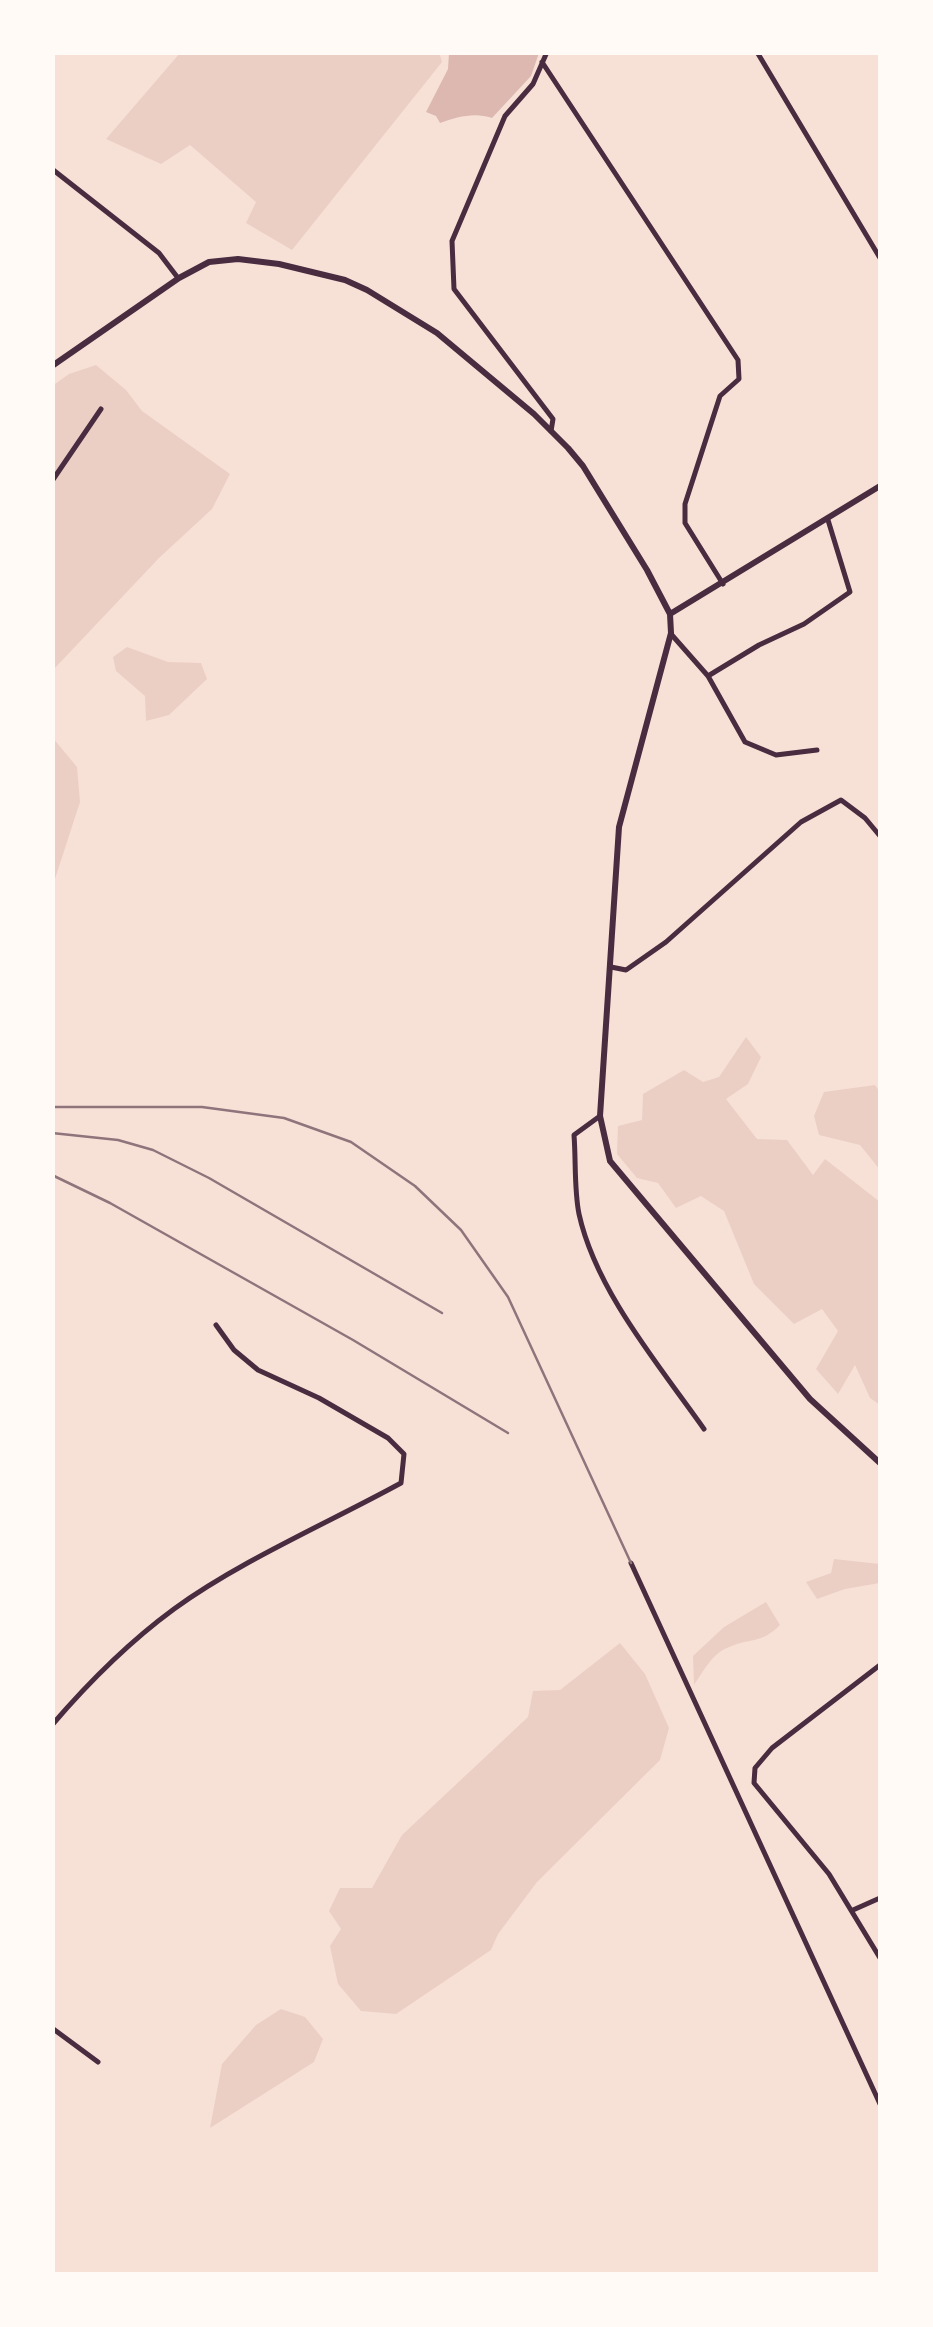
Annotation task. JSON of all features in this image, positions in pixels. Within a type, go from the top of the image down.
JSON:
[{"type":"street","points":[[547,52],[533,84],[504,116],[452,241],[454,289],[553,419],[551,432]]},
{"type":"street","points":[[757,52],[880,258]]},
{"type":"street","points":[[542,62],[738,360],[739,379],[720,396],[685,504],[685,524],[722,584]]},
{"type":"street","points":[[52,169],[159,253],[178,278]]},
{"type":"street","points":[[52,366],[178,278],[209,262],[238,259],[278,264],[344,280],[429,327],[551,432],[583,466],[648,570],[670,614],[671,634],[619,827],[600,1116],[610,1161],[810,1399],[878,1462],[880,1472]]},
{"type":"street","points":[[52,482],[100,410]]},
{"type":"street","points":[[670,614],[880,486]]},
{"type":"street","points":[[708,676],[804,624],[850,592],[828,520]]},
{"type":"street","points":[[671,634],[708,676],[745,742],[776,756],[817,750]]},
{"type":"street","points":[[611,967],[626,970],[666,942],[801,822],[841,800],[865,818],[880,836]]},
{"type":"street","points":[[600,1116],[574,1136],[578,1210],[590,1252],[610,1291],[704,1429]]},
{"type":"street","points":[[52,1725],[118,1656],[174,1609],[233,1573],[401,1484],[404,1454],[388,1438],[319,1398],[258,1370],[234,1350],[216,1325]]},
{"type":"street","points":[[631,1563],[880,2104]]},
{"type":"street","points":[[880,1664],[772,1748],[755,1768],[754,1783],[828,1874],[880,1958]]},
{"type":"street","points":[[853,1910],[880,1898]]},
{"type":"street","points":[[52,2028],[98,2062]]},
{"type":"shaded area","points":[[439,52],[442,62],[292,250],[246,223],[256,202],[190,145],[161,164],[106,139],[180,53]]},
{"type":"shaded area","points":[[449,52],[539,53],[531,76],[492,118],[472,115],[440,123],[436,116],[426,112],[448,69]]},
{"type":"shaded area","points":[[96,365],[126,390],[142,411],[230,474],[212,509],[159,558],[53,670],[52,386],[69,374]]},
{"type":"shaded area","points":[[127,647],[168,662],[201,663],[207,679],[169,715],[146,721],[145,696],[116,671],[113,657]]},
{"type":"shaded area","points":[[53,738],[77,767],[80,802],[53,885]]},
{"type":"shaded area","points":[[746,1037],[761,1057],[748,1084],[726,1099],[757,1139],[787,1140],[813,1175],[825,1159],[880,1202],[880,1405],[870,1398],[855,1365],[838,1394],[816,1369],[838,1331],[822,1309],[794,1324],[754,1284],[724,1211],[701,1196],[676,1208],[658,1183],[637,1178],[617,1154],[618,1126],[642,1120],[643,1094],[684,1070],[703,1082],[719,1077]]},
{"type":"shaded area","points":[[875,1085],[880,1092],[880,1170],[860,1145],[819,1135],[814,1116],[824,1092]]},
{"type":"shaded area","points":[[834,1559],[880,1564],[880,1583],[817,1599],[806,1582],[831,1573]]},
{"type":"shaded area","points":[[766,1602],[780,1625],[761,1638],[717,1654],[694,1685],[693,1656],[724,1627]]},
{"type":"shaded area","points":[[620,1643],[645,1674],[669,1728],[660,1760],[537,1882],[498,1934],[491,1950],[396,2014],[361,2011],[338,1984],[330,1946],[341,1929],[329,1911],[340,1888],[372,1888],[402,1835],[528,1717],[533,1691],[560,1690]]},
{"type":"shaded area","points":[[281,2009],[305,2017],[323,2039],[314,2062],[210,2128],[222,2064],[256,2025]]},
{"type":"railway","points":[[52,1107],[202,1107],[284,1118],[351,1142],[415,1186],[461,1230],[508,1297],[631,1563]]},
{"type":"railway","points":[[52,1133],[118,1140],[153,1150],[209,1178],[442,1313]]},
{"type":"railway","points":[[52,1175],[110,1203],[353,1340],[508,1433]]}]
